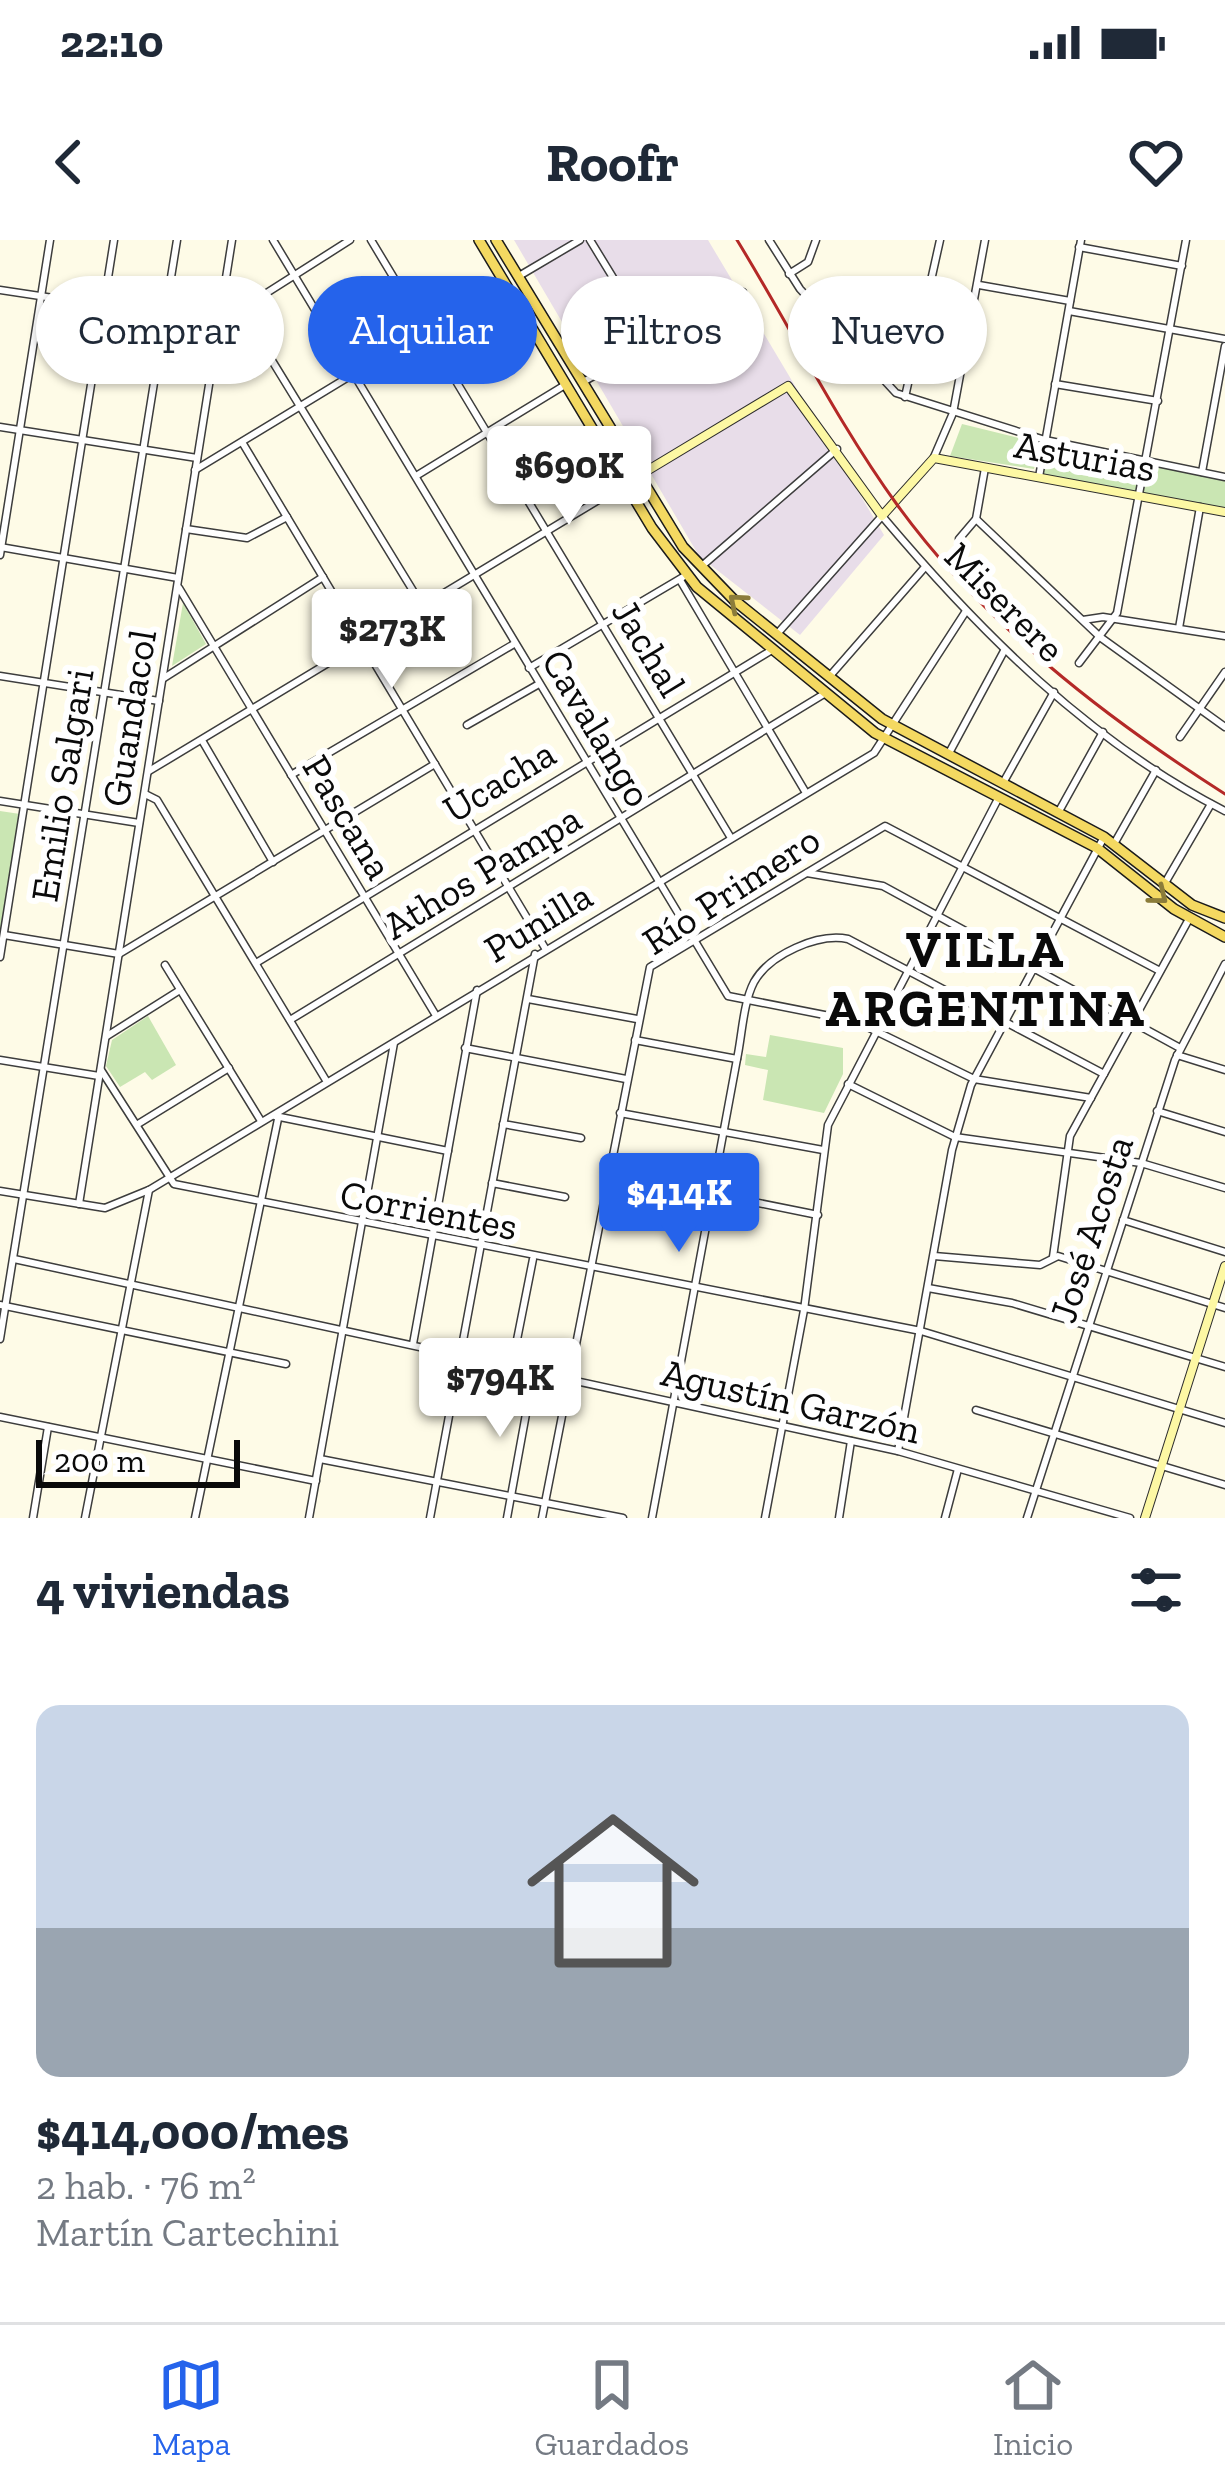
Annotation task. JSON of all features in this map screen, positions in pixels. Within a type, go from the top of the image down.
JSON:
[{"type":"main road","points":[[479,240],[502,276]]},
{"type":"main road","points":[[496,240],[518,276]]},
{"type":"main road","points":[[537,307],[561,346]]},
{"type":"main road","points":[[537,336],[683,578],[886,739],[999,797],[1105,843],[1189,919],[1225,937]]},
{"type":"main road","points":[[584,384],[700,568],[777,634],[892,725],[1058,813],[1202,911],[1225,918]]},
{"type":"street","points":[[44,276],[50,240]]},
{"type":"street","points":[[109,276],[114,240]]},
{"type":"street","name":"Emilio Salgari","points":[[171,276],[177,240]]},
{"type":"street","name":"Guandacol","points":[[226,276],[232,240]]},
{"type":"street","name":"Cavalango","points":[[273,240],[308,297]]},
{"type":"street","points":[[284,282],[350,240]]},
{"type":"street","name":"Jachal","points":[[371,240],[393,276]]},
{"type":"street","points":[[521,276],[580,240]]},
{"type":"street","points":[[590,240],[612,276]]},
{"type":"street","points":[[769,240],[789,274],[877,379],[905,397],[1045,440],[1225,477]]},
{"type":"street","points":[[789,274],[808,262],[816,240]]},
{"type":"street","points":[[905,397],[940,240]]},
{"type":"street","points":[[980,276],[986,240]]},
{"type":"street","points":[[1078,663],[1114,619],[1186,240]]},
{"type":"street","points":[[1039,477],[1080,244],[1182,266]]},
{"type":"street","points":[[987,287],[1070,301]]},
{"type":"street","points":[[0,290],[36,296]]},
{"type":"street","points":[[1068,311],[1225,342],[1202,472]]},
{"type":"street","points":[[36,329],[0,550],[178,581]]},
{"type":"street","points":[[284,378],[423,608]]},
{"type":"street","points":[[0,957],[91,384]]},
{"type":"street","name":"Emilio Salgari","points":[[0,1339],[153,384]]},
{"type":"street","name":"Guandacol","points":[[79,1204],[209,384]]},
{"type":"street","points":[[196,470],[337,384]]},
{"type":"street","name":"Cavalango","points":[[360,384],[728,996],[749,1000]]},
{"type":"street","name":"Jachal","points":[[458,384],[731,838]]},
{"type":"street","points":[[777,634],[934,458],[959,384]]},
{"type":"street","points":[[1055,384],[1157,401]]},
{"type":"street","points":[[416,476],[565,385]]},
{"type":"street","name":"Miserere","points":[[639,476],[792,386],[883,515],[1004,651],[1103,732],[1225,811]]},
{"type":"street","points":[[0,427],[197,458]]},
{"type":"street","points":[[242,442],[545,948]]},
{"type":"street","points":[[700,568],[836,449]]},
{"type":"street","name":"Asturias","points":[[934,458],[1225,512]]},
{"type":"street","points":[[959,539],[976,519],[985,468]]},
{"type":"street","points":[[148,771],[639,476]]},
{"type":"street","points":[[1179,628],[1200,507]]},
{"type":"street","points":[[186,529],[247,538],[287,517]]},
{"type":"street","points":[[976,519],[1100,637],[1225,727]]},
{"type":"street","points":[[829,677],[926,567]]},
{"type":"street","points":[[163,679],[323,577]]},
{"type":"street","points":[[529,668],[683,578],[806,793]]},
{"type":"street","name":"Pascana","points":[[178,581],[436,1015]]},
{"type":"street","points":[[886,739],[966,611]]},
{"type":"street","points":[[1083,620],[1114,619],[1225,636]]},
{"type":"street","points":[[291,775],[514,644]]},
{"type":"street","name":"Ucacha","points":[[256,963],[772,650]]},
{"type":"street","points":[[948,755],[1004,651]]},
{"type":"street","points":[[1180,737],[1225,671]]},
{"type":"street","points":[[0,676],[159,701]]},
{"type":"street","points":[[467,725],[538,684]]},
{"type":"street","points":[[1002,784],[1054,692]]},
{"type":"street","name":"Athos Pampa","points":[[290,1020],[825,693]]},
{"type":"street","points":[[1058,813],[1103,732]]},
{"type":"street","name":"Punilla","points":[[79,1204],[113,1207],[261,1121],[276,1117],[535,954],[874,753],[886,739]]},
{"type":"street","points":[[203,742],[273,862]]},
{"type":"street","points":[[2,935],[119,954],[435,764]]},
{"type":"street","points":[[898,1451],[955,1137],[974,1079],[1060,918],[1156,770]]},
{"type":"street","points":[[145,794],[157,800],[327,1082]]},
{"type":"street","points":[[765,1518],[804,1310],[828,1125],[999,797]]},
{"type":"street","points":[[0,801],[140,823]]},
{"type":"street","points":[[1165,884],[1210,804]]},
{"type":"street","name":"Río Primero","points":[[542,1518],[650,968],[885,826],[963,866]]},
{"type":"street","points":[[963,866],[1160,971]]},
{"type":"street","points":[[807,873],[874,883],[1178,1052],[1225,1070]]},
{"type":"street","points":[[934,1256],[1040,1265],[1053,1256],[1066,1154],[1091,1098],[1189,919]]},
{"type":"street","points":[[652,1518],[737,1059],[749,1000],[763,971],[817,939],[848,938],[1104,1074]]},
{"type":"street","points":[[430,1518],[535,954]]},
{"type":"street","name":"José Acosta","points":[[1027,1518],[1178,1052],[1225,964]]},
{"type":"street","points":[[165,965],[261,1121]]},
{"type":"street","points":[[106,1036],[180,990]]},
{"type":"street","points":[[412,1344],[477,990]]},
{"type":"street","points":[[526,999],[637,1018]]},
{"type":"street","points":[[749,1000],[850,1019],[974,1079],[1091,1098]]},
{"type":"street","points":[[309,1518],[395,1040]]},
{"type":"street","points":[[633,1040],[737,1059]]},
{"type":"street","points":[[465,1048],[626,1079]]},
{"type":"street","points":[[0,1060],[100,1073],[169,1177]]},
{"type":"street","points":[[138,1124],[229,1068]]},
{"type":"street","points":[[848,1084],[955,1137],[1141,1163],[1225,1188]]},
{"type":"street","points":[[1157,1111],[1225,1132]]},
{"type":"street","points":[[619,1113],[823,1150]]},
{"type":"street","points":[[195,1518],[276,1117],[448,1150]]},
{"type":"street","points":[[503,1124],[581,1138]]},
{"type":"street","points":[[608,1172],[818,1215]]},
{"type":"street","name":"Corrientes","points":[[169,1177],[174,1184],[360,1225],[921,1331],[1225,1423]]},
{"type":"street","points":[[492,1183],[565,1197]]},
{"type":"street","points":[[85,1518],[149,1190]]},
{"type":"street","points":[[0,1191],[79,1204]]},
{"type":"street","points":[[1123,1220],[1225,1252]]},
{"type":"street","points":[[1053,1256],[1225,1308]]},
{"type":"street","points":[[512,1365],[533,1258]]},
{"type":"street","name":"Agustín Garzón","points":[[14,1259],[898,1451],[1130,1518]]},
{"type":"street","points":[[1145,1518],[1225,1266]]},
{"type":"street","points":[[928,1288],[1012,1303],[1225,1367]]},
{"type":"street","points":[[3,1306],[286,1364]]},
{"type":"street","points":[[506,1518],[534,1370]]},
{"type":"street","points":[[976,1410],[1225,1485]]},
{"type":"street","points":[[0,1417],[316,1481]]},
{"type":"street","points":[[34,1518],[48,1426]]},
{"type":"street","points":[[839,1518],[851,1441]]},
{"type":"street","points":[[320,1459],[623,1518]]},
{"type":"street","points":[[944,1518],[958,1468]]},
{"type":"shaded area","points":[[514,240],[708,240],[729,276],[561,276],[561,320]]},
{"type":"shaded area","points":[[764,334],[788,374],[788,384],[794,384],[884,535],[800,635],[699,556],[598,384],[764,384]]},
{"type":"green space","points":[[962,424],[1040,443],[1034,469],[950,456]]},
{"type":"green space","points":[[1047,442],[1140,462],[1136,493],[1042,475]]},
{"type":"green space","points":[[1149,463],[1225,478],[1225,510],[1143,494]]},
{"type":"green space","points":[[183,603],[206,644],[172,666]]},
{"type":"green space","points":[[0,811],[20,814],[1,930],[0,930]]},
{"type":"green space","points":[[148,1016],[176,1065],[152,1080],[145,1072],[120,1087],[106,1066],[112,1040]]},
{"type":"green space","points":[[770,1035],[843,1048],[843,1074],[824,1113],[763,1100],[768,1070],[745,1065],[746,1054],[766,1057]]},
{"type":"railway","points":[[737,240],[855,441],[898,506],[968,590],[1091,700],[1225,794]]},
{"type":"district","name":"VILLA ARGENTINA","points":[[986,978]]}]
